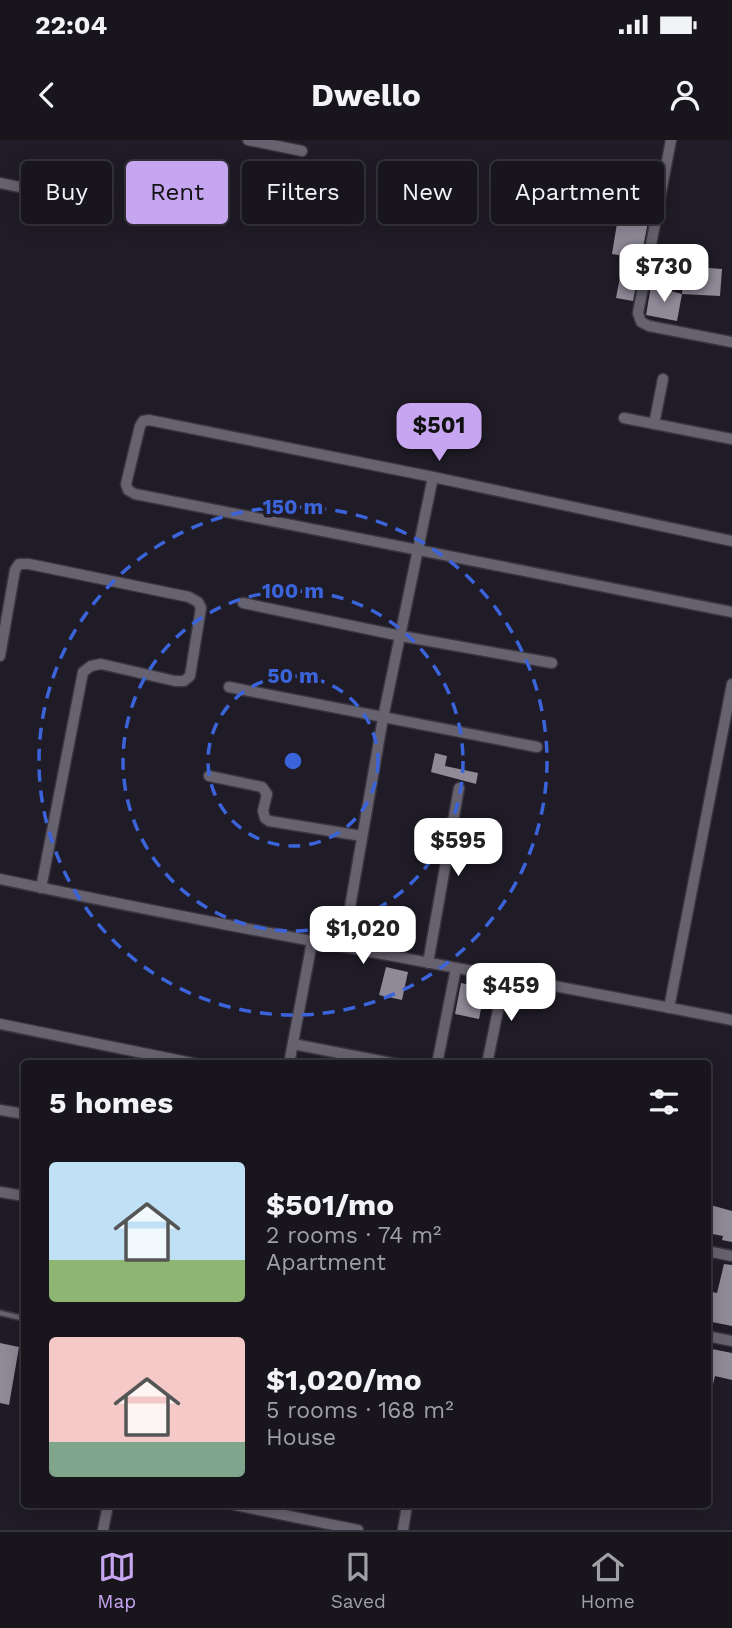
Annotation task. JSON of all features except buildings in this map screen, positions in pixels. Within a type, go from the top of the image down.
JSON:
[{"type":"street","points":[[248,140],[302,151]]},
{"type":"street","points":[[671,140],[638,313],[641,322],[649,326],[732,342]]},
{"type":"street","points":[[0,183],[21,187]]},
{"type":"street","points":[[654,424],[663,379]]},
{"type":"street","points":[[624,418],[732,439]]},
{"type":"street","points":[[732,541],[149,420],[143,421],[140,426],[126,484],[128,490],[135,494],[732,612]]},
{"type":"street","points":[[343,947],[383,718],[433,477]]},
{"type":"street","points":[[0,656],[15,570],[19,564],[189,597],[198,601],[201,608],[190,676],[184,681],[101,664],[91,666],[83,672],[41,888]]},
{"type":"street","points":[[243,603],[401,636],[552,663]]},
{"type":"street","points":[[669,1008],[732,684]]},
{"type":"street","points":[[229,687],[537,747]]},
{"type":"street","points":[[209,776],[262,787],[267,794],[263,811],[269,821],[362,836]]},
{"type":"street","points":[[429,962],[459,788]]},
{"type":"street","points":[[0,879],[312,942],[732,1020]]},
{"type":"street","points":[[290,1060],[312,942]]},
{"type":"street","points":[[438,1060],[456,968]]},
{"type":"street","points":[[488,1060],[505,976]]},
{"type":"street","points":[[0,1024],[177,1060]]},
{"type":"street","points":[[293,1044],[375,1060]]},
{"type":"street","points":[[0,1110],[21,1114]]},
{"type":"street","points":[[0,1192],[21,1196]]},
{"type":"street","points":[[711,1252],[732,1256]]},
{"type":"street","points":[[711,1337],[732,1341]]},
{"type":"street","points":[[103,1530],[107,1508]]},
{"type":"street","points":[[251,1508],[358,1530]]},
{"type":"street","points":[[403,1530],[407,1508]]},
{"type":"lane","points":[[0,1313],[21,1318]]}]
